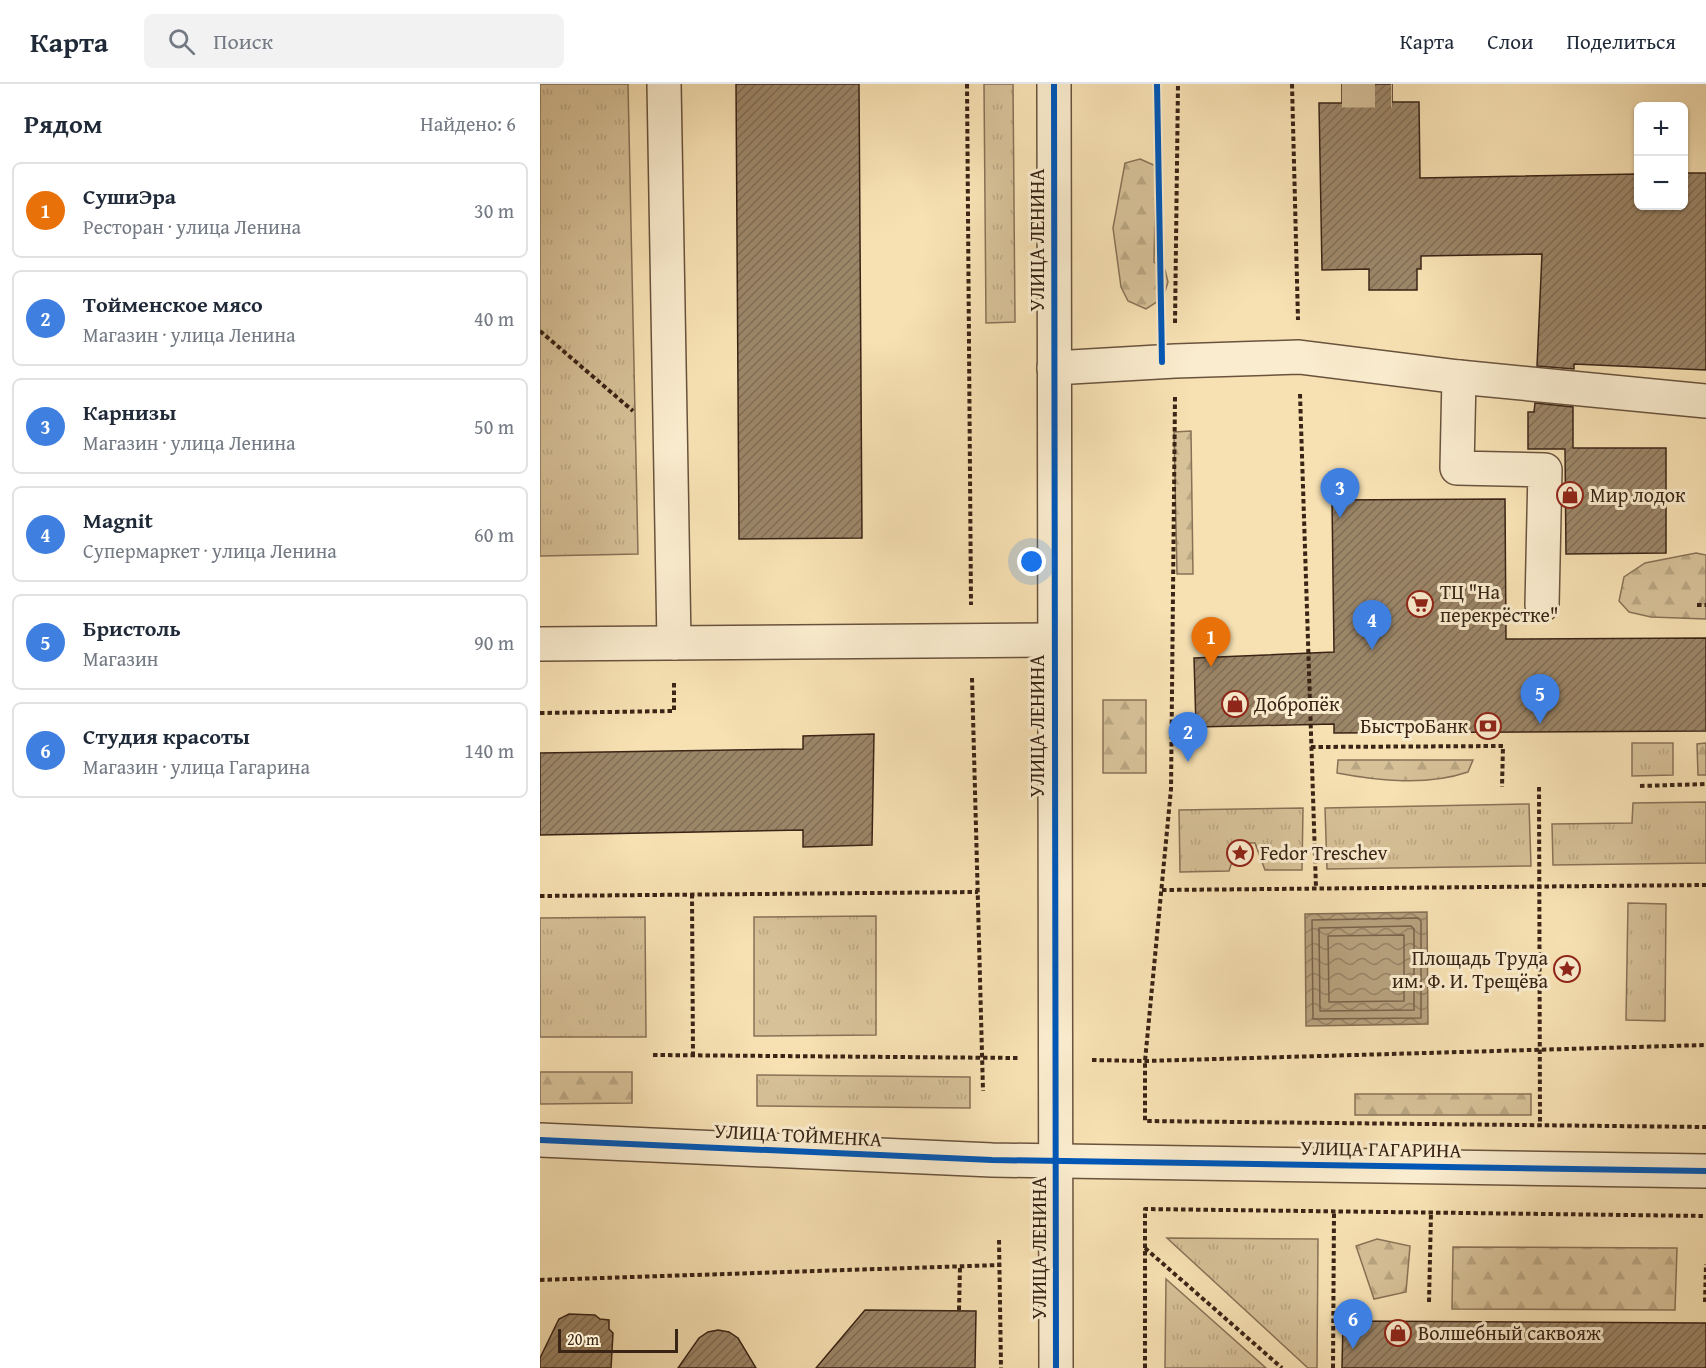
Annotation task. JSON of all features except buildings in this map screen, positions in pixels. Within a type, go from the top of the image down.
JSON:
[{"type":"street","points":[[664,84],[674,643]]},
{"type":"street","name":"УЛИЦА ЛЕНИНА","points":[[1054,84],[1056,1368]]},
{"type":"street","points":[[1054,368],[1299,357],[1459,377],[1706,401]]},
{"type":"street","points":[[1459,377],[1457,468],[1545,470],[1542,605]]},
{"type":"street","points":[[540,644],[1054,640]]},
{"type":"street","name":"УЛИЦА ТОЙМЕНКА","points":[[540,1140],[1055,1161]]},
{"type":"street","name":"УЛИЦА ГАГАРИНА","points":[[1055,1161],[1706,1171]]},
{"type":"path","points":[[967,84],[971,642],[983,1091]]},
{"type":"path","points":[[1178,84],[1171,789],[1145,1061],[1145,1121],[1706,1127]]},
{"type":"path","points":[[1292,84],[1316,888]]},
{"type":"path","points":[[540,331],[670,443]]},
{"type":"path","points":[[1697,605],[1706,605]]},
{"type":"path","points":[[540,713],[674,711],[674,643]]},
{"type":"path","points":[[1311,747],[1503,746],[1502,787]]},
{"type":"path","points":[[1640,786],[1706,784]]},
{"type":"path","points":[[1539,787],[1540,1126]]},
{"type":"path","points":[[1162,890],[1706,885]]},
{"type":"path","points":[[540,896],[978,892]]},
{"type":"path","points":[[692,894],[693,1055]]},
{"type":"path","points":[[653,1055],[982,1057],[1145,1061],[1706,1045]]},
{"type":"path","points":[[1145,1368],[1145,1209],[1706,1216]]},
{"type":"path","points":[[1332,1368],[1334,1212]]},
{"type":"path","points":[[1429,1302],[1431,1213]]},
{"type":"path","points":[[999,1240],[1001,1368]]},
{"type":"path","points":[[1145,1248],[1282,1368]]},
{"type":"path","points":[[1705,1302],[1706,1264]]},
{"type":"path","points":[[540,1280],[1000,1265]]},
{"type":"path","points":[[959,1310],[960,1267]]},
{"type":"green space","points":[[540,84],[628,84],[638,554],[540,556]]},
{"type":"green space","points":[[984,84],[1013,84],[1015,322],[986,323]]},
{"type":"green space","points":[[1140,159],[1156,166],[1154,262],[1165,270],[1168,282],[1163,298],[1146,309],[1128,301],[1121,287],[1113,228],[1125,163]]},
{"type":"green space","points":[[1191,431],[1193,574],[1177,574],[1174,432]]},
{"type":"green space","points":[[1696,553],[1706,555],[1706,619],[1651,617],[1629,612],[1619,601],[1624,577],[1645,563]]},
{"type":"green space","points":[[1103,700],[1146,700],[1146,773],[1103,773]]},
{"type":"green space","points":[[1632,743],[1673,743],[1673,775],[1632,776]]},
{"type":"green space","points":[[1706,743],[1706,775],[1698,775],[1697,744]]},
{"type":"green space","points":[[1338,760],[1473,760],[1468,772],[1436,779],[1403,781],[1337,773]]},
{"type":"green space","points":[[1706,802],[1706,863],[1553,865],[1552,824],[1632,823],[1633,803]]},
{"type":"green space","points":[[1529,804],[1531,866],[1327,869],[1325,808]]},
{"type":"green space","points":[[1303,808],[1302,870],[1265,870],[1255,843],[1238,843],[1229,871],[1180,872],[1179,810]]},
{"type":"green space","points":[[1628,903],[1666,904],[1665,1021],[1626,1020]]},
{"type":"green space","points":[[876,916],[876,1035],[754,1036],[754,917]]},
{"type":"green space","points":[[645,917],[646,1037],[540,1037],[540,918]]},
{"type":"green space","points":[[540,1072],[632,1072],[632,1103],[540,1104]]},
{"type":"green space","points":[[757,1075],[970,1077],[970,1108],[757,1106]]},
{"type":"green space","points":[[1355,1094],[1531,1094],[1531,1115],[1355,1115]]},
{"type":"green space","points":[[1167,1238],[1318,1239],[1317,1368],[1308,1368]]},
{"type":"green space","points":[[1377,1239],[1410,1246],[1406,1292],[1374,1299],[1356,1246]]},
{"type":"green space","points":[[1453,1247],[1677,1248],[1675,1310],[1452,1309]]},
{"type":"green space","points":[[1166,1279],[1266,1368],[1165,1368]]},
{"type":"water","points":[[1427,912],[1428,1024],[1306,1026],[1305,914]]},
{"type":"tunnel","points":[[1342,91],[1392,91]]},
{"type":"cycle path","points":[[1054,84],[1056,1368]]},
{"type":"cycle path","points":[[1157,84],[1162,362]]},
{"type":"cycle path","points":[[540,1140],[992,1160],[1706,1171]]},
{"type":"place","name":"Мир лодок","points":[[1570,495]]},
{"type":"place","name":"Карнизы","points":[[1340,518]]},
{"type":"place","name":"ТЦ \"На перекрёстке\"","points":[[1420,604]]},
{"type":"place","name":"Magnit","points":[[1372,650]]},
{"type":"place","name":"СушиЭра","points":[[1211,667]]},
{"type":"place","name":"Добропёк","points":[[1235,704]]},
{"type":"place","name":"Бристоль","points":[[1540,724]]},
{"type":"place","name":"БыстроБанк","points":[[1488,726]]},
{"type":"place","name":"Тойменское мясо","points":[[1188,762]]},
{"type":"place","name":"Fedor Treschev","points":[[1240,853]]},
{"type":"place","name":"Площадь Труда им. Ф. И. Трещёва","points":[[1567,969]]},
{"type":"place","name":"Волшебный саквояж","points":[[1398,1333]]},
{"type":"place","name":"Студия красоты","points":[[1353,1349]]}]
